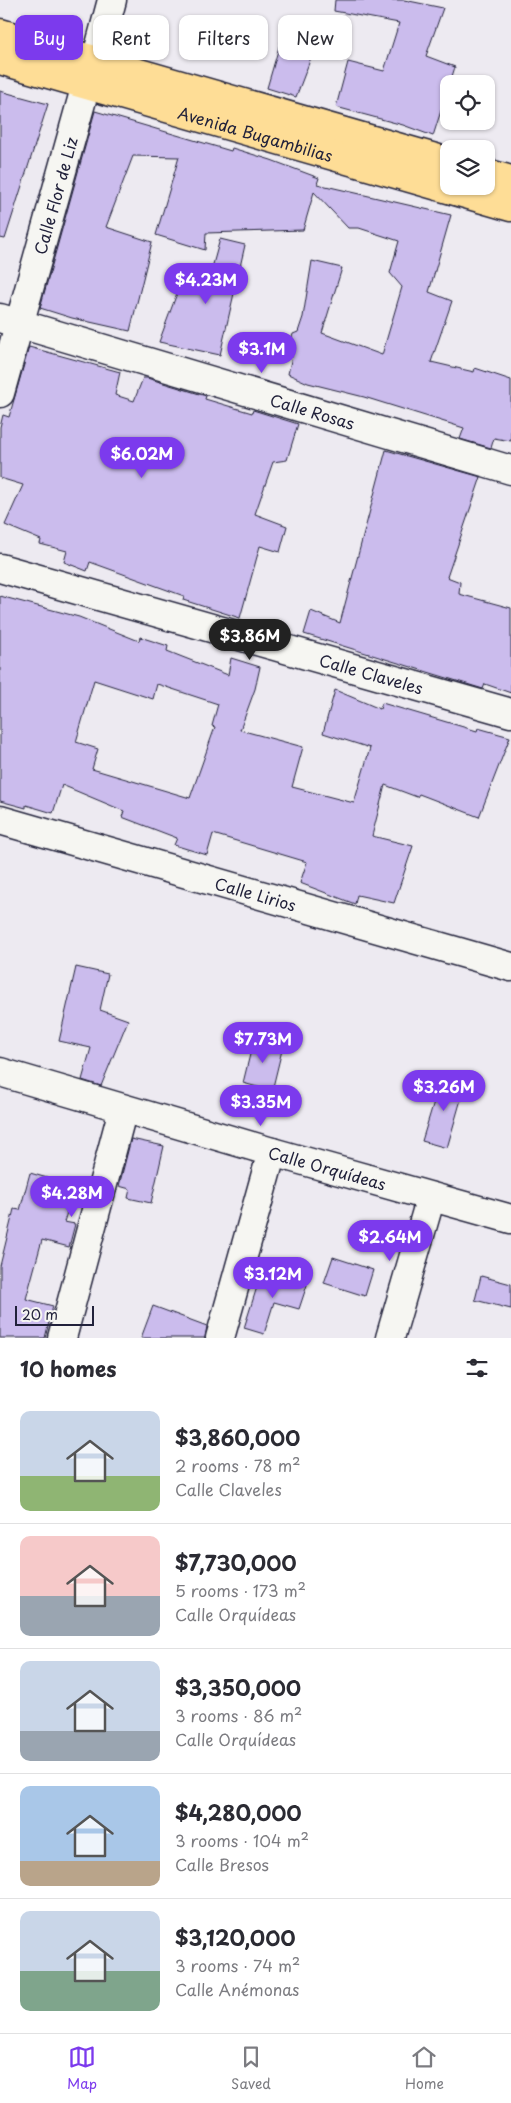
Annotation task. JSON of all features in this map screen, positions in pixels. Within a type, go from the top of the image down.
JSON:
[{"type":"main road","name":"Avenida Bugambilias","points":[[0,33],[91,73],[511,207]]},
{"type":"main road","name":"Avenida Bugambilias","points":[[0,60],[91,73],[440,160]]},
{"type":"main road","points":[[495,176],[511,180]]},
{"type":"street","name":"Calle Flor de Liz","points":[[0,393],[10,321],[91,73],[112,0]]},
{"type":"street","name":"Calle Rosas","points":[[10,321],[511,470]]},
{"type":"street","name":"Calle Claveles","points":[[0,568],[511,714]]},
{"type":"street","name":"Calle Lirios","points":[[0,820],[511,967]]},
{"type":"street","name":"Calle Orquídeas","points":[[0,1072],[272,1152],[511,1219]]},
{"type":"street","points":[[62,1338],[123,1109]]},
{"type":"street","points":[[220,1338],[272,1152]]},
{"type":"street","points":[[390,1338],[431,1197]]},
{"type":"building","points":[[335,0],[404,0],[443,8],[426,56],[455,67],[452,75],[440,75],[440,114],[433,136],[403,125],[336,107],[348,62],[384,71],[399,23],[334,11]]},
{"type":"building","points":[[278,50],[278,60],[310,60],[296,97],[267,88]]},
{"type":"building","points":[[0,91],[48,104],[5,239],[0,238]]},
{"type":"building","points":[[95,111],[231,151],[232,148],[271,160],[319,178],[317,184],[451,215],[429,292],[452,301],[431,362],[474,372],[475,368],[511,380],[511,441],[494,438],[491,448],[460,439],[464,428],[364,397],[308,383],[288,374],[292,356],[287,354],[293,334],[298,332],[303,317],[312,261],[342,268],[322,333],[382,355],[402,287],[390,273],[399,241],[359,228],[348,228],[314,192],[303,230],[206,233],[205,250],[156,235],[179,157],[133,156],[106,227],[152,242],[130,331],[72,318],[40,308]]},
{"type":"building","points":[[220,239],[245,245],[220,355],[159,342],[180,285],[206,290]]},
{"type":"building","points":[[29,347],[120,372],[115,395],[134,401],[143,378],[147,378],[206,396],[205,399],[252,413],[253,410],[298,424],[287,460],[273,462],[255,514],[287,526],[280,552],[260,546],[240,618],[183,600],[184,596],[90,562],[87,571],[64,562],[67,551],[40,544],[41,540],[5,525],[23,485],[0,478],[0,427],[3,415],[9,417]]},
{"type":"building","points":[[386,450],[481,477],[447,577],[460,582],[459,594],[511,608],[511,693],[485,684],[483,689],[304,634],[311,611],[340,623]]},
{"type":"building","points":[[0,596],[79,617],[139,641],[140,637],[168,646],[167,651],[228,675],[231,658],[260,667],[255,689],[240,730],[303,747],[292,787],[354,803],[370,748],[323,733],[335,690],[380,709],[382,703],[477,731],[478,728],[510,737],[479,817],[419,794],[417,797],[385,785],[372,836],[413,846],[394,903],[357,895],[355,904],[300,883],[307,862],[213,834],[207,855],[174,845],[177,838],[122,817],[124,811],[62,785],[53,813],[26,805],[26,808],[0,801]],"holes":[[[94,680],[153,699],[157,684],[218,704],[212,726],[215,727],[190,798],[92,769],[98,749],[76,742]]]},
{"type":"building","points":[[76,967],[108,974],[100,1010],[128,1020],[101,1086],[82,1080],[91,1048],[59,1041]]},
{"type":"building","points":[[254,1038],[283,1046],[272,1091],[243,1083]]},
{"type":"building","points":[[442,1075],[466,1082],[447,1148],[422,1141]]},
{"type":"building","points":[[131,1139],[164,1146],[151,1203],[128,1198],[130,1189],[119,1186]]},
{"type":"building","points":[[30,1173],[75,1186],[64,1222],[75,1224],[69,1247],[42,1240],[26,1299],[53,1306],[45,1338],[0,1338],[0,1266],[14,1209],[20,1210]]},
{"type":"building","points":[[333,1257],[373,1270],[365,1296],[324,1283]]},
{"type":"building","points":[[262,1271],[307,1285],[299,1309],[274,1302],[264,1334],[244,1328]]},
{"type":"building","points":[[481,1276],[511,1284],[511,1309],[475,1300]]},
{"type":"building","points":[[153,1306],[207,1326],[205,1338],[141,1338]]}]
